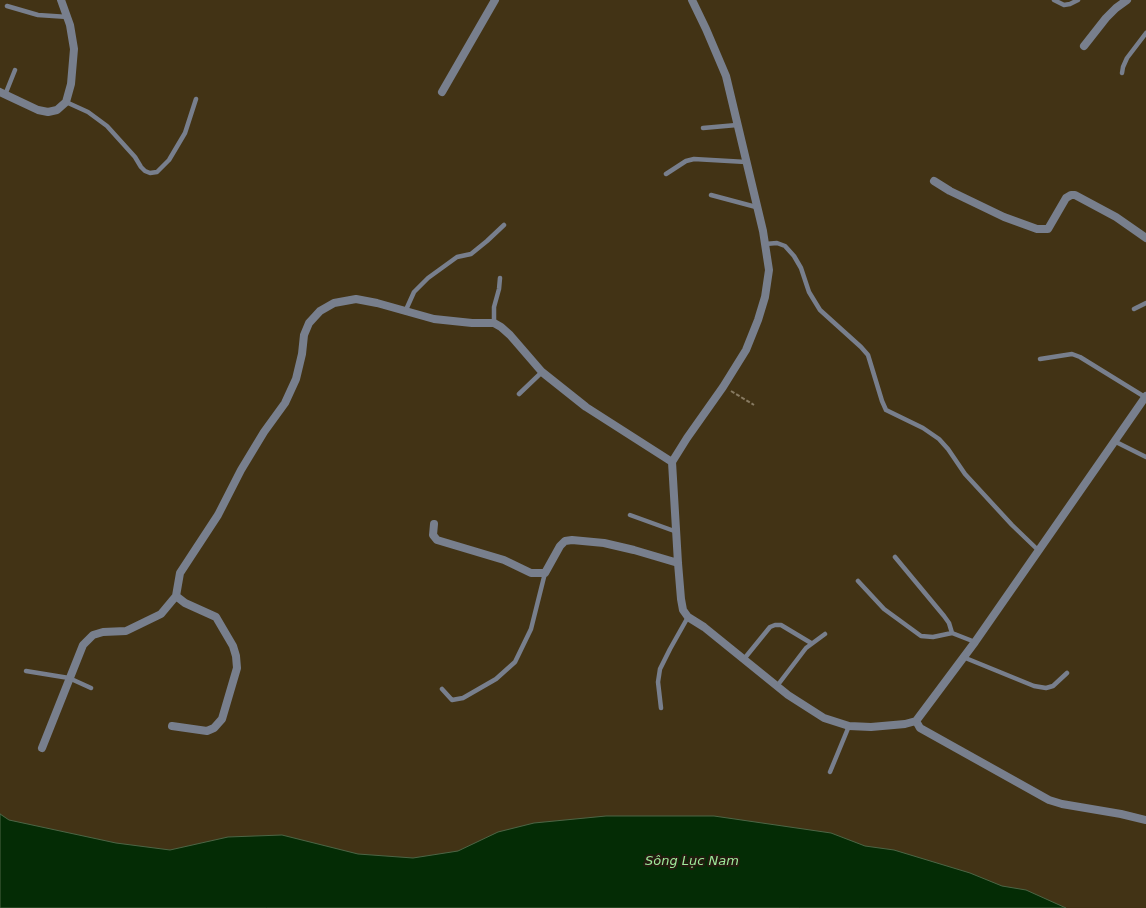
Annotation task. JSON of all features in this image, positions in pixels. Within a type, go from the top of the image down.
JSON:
[{"type":"street","points":[[2,94],[38,110],[48,112],[57,110],[66,102],[71,84],[74,49],[68,18],[61,0]]},
{"type":"street","points":[[442,92],[495,0]]},
{"type":"street","points":[[692,0],[726,76],[765,244],[769,270],[763,303],[746,350],[723,387],[672,462],[678,563],[683,610],[688,616],[788,695],[824,718],[849,726],[871,727],[905,724],[916,721],[975,642],[1146,396]]},
{"type":"street","points":[[1084,46],[1106,18],[1127,0]]},
{"type":"street","points":[[934,181],[1004,217],[1037,229],[1048,229],[1066,198],[1071,194],[1075,195],[1116,217],[1146,238]]},
{"type":"street","points":[[42,748],[83,645],[93,635],[103,632],[126,631],[161,614],[176,596],[180,573],[218,515],[241,470],[264,432],[285,403],[296,379],[302,354],[304,335],[309,323],[320,311],[334,303],[356,299],[434,318],[472,323],[494,323],[510,335],[542,372],[586,407],[672,462]]},
{"type":"street","points":[[434,524],[434,535],[437,540],[504,560],[531,573],[545,573],[560,546],[565,541],[572,540],[634,550],[678,563]]},
{"type":"street","points":[[172,726],[207,731],[214,728],[222,719],[237,668],[233,646],[216,617],[185,603],[176,596]]},
{"type":"street","points":[[916,721],[920,728],[1049,800],[1062,804],[1122,814],[1146,820]]},
{"type":"lane","points":[[1054,0],[1064,5],[1078,0]]},
{"type":"lane","points":[[7,6],[38,15],[68,18]]},
{"type":"lane","points":[[1122,72],[1127,58],[1146,33]]},
{"type":"lane","points":[[2,94],[15,70]]},
{"type":"lane","points":[[66,102],[88,112],[107,126],[135,157],[141,167],[150,173],[157,172],[170,160],[185,133],[196,98]]},
{"type":"lane","points":[[703,128],[737,125]]},
{"type":"lane","points":[[666,174],[679,164],[694,159],[746,162]]},
{"type":"lane","points":[[711,195],[756,207]]},
{"type":"lane","points":[[405,312],[414,292],[428,278],[457,257],[471,254],[504,225]]},
{"type":"lane","points":[[765,244],[777,243],[785,246],[794,256],[801,268],[809,292],[820,310],[868,355],[882,402],[886,410],[923,428],[939,438],[948,448],[965,474],[1012,525],[1038,550]]},
{"type":"lane","points":[[494,323],[494,307],[499,289],[500,278]]},
{"type":"lane","points":[[1134,309],[1146,303]]},
{"type":"lane","points":[[1040,359],[1072,354],[1080,357],[1146,396]]},
{"type":"lane","points":[[519,394],[542,372]]},
{"type":"lane","points":[[1114,441],[1146,457]]},
{"type":"lane","points":[[630,515],[677,532]]},
{"type":"lane","points":[[895,557],[949,623],[952,633]]},
{"type":"lane","points":[[442,689],[452,700],[463,698],[496,679],[516,662],[531,629],[545,573]]},
{"type":"lane","points":[[858,581],[884,609],[920,636],[933,637],[952,633],[975,642]]},
{"type":"lane","points":[[661,708],[658,682],[660,669],[688,616]]},
{"type":"lane","points":[[744,659],[770,627],[775,624],[781,625],[811,643]]},
{"type":"lane","points":[[777,686],[806,648],[825,634]]},
{"type":"lane","points":[[963,657],[1034,686],[1046,688],[1053,686],[1067,673]]},
{"type":"lane","points":[[26,671],[70,678],[91,688]]},
{"type":"lane","points":[[830,772],[849,726]]},
{"type":"path","points":[[723,387],[754,405]]},
{"type":"water","name":"Sông Lục Nam","points":[[0,814],[9,820],[116,843],[170,850],[228,837],[282,835],[358,854],[413,858],[458,851],[498,832],[534,823],[606,816],[714,816],[831,833],[865,846],[894,850],[970,873],[1002,886],[1026,890],[1066,908],[0,908]]}]
